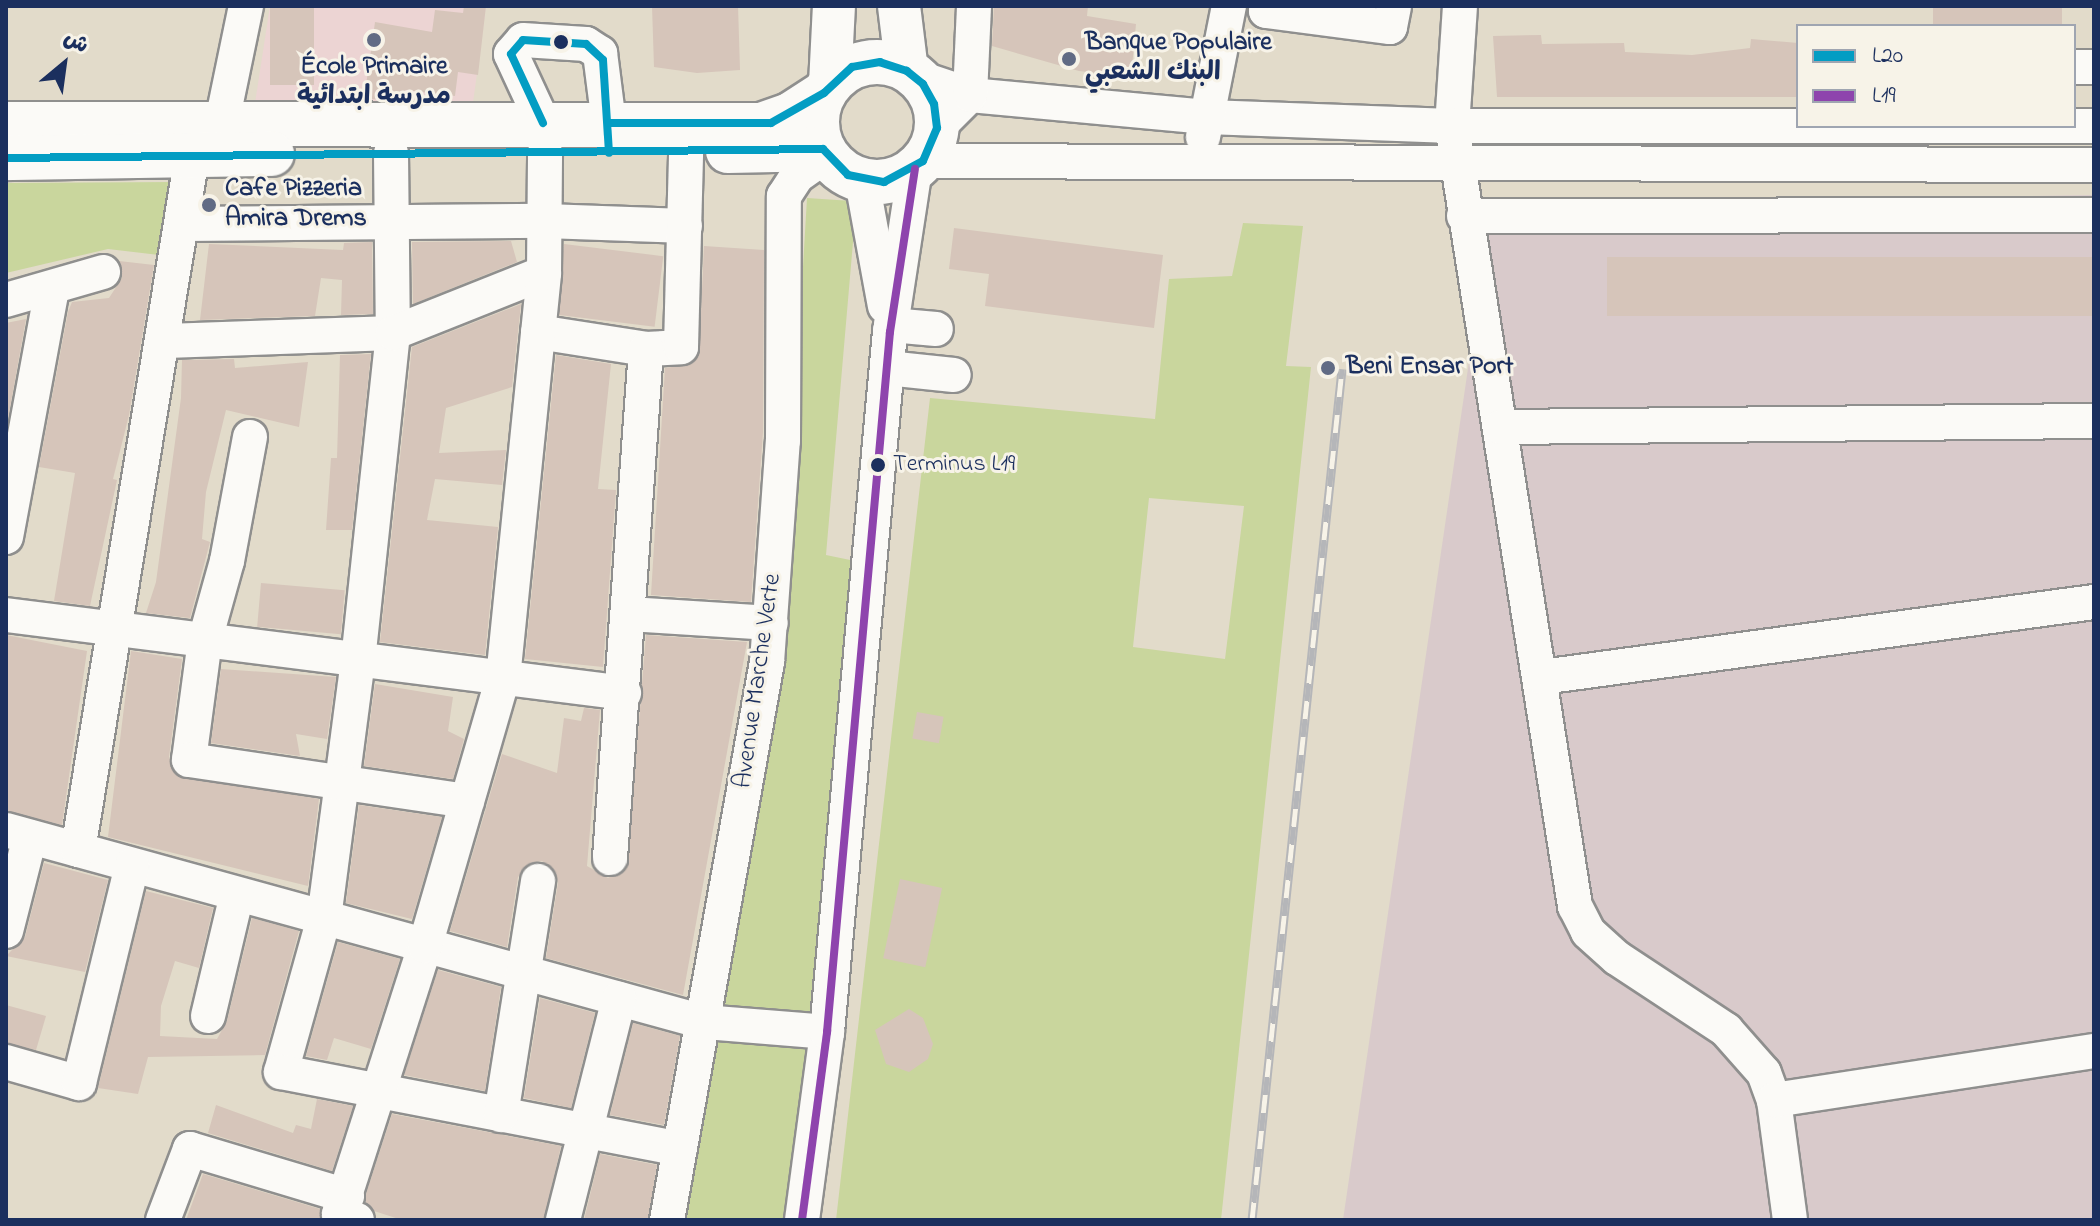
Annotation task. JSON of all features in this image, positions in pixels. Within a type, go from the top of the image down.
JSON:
[{"type":"highway","points":[[6,158],[210,144],[609,138],[761,125],[790,115],[866,63],[911,73],[934,104],[925,153],[884,182],[862,181],[824,152],[686,151],[609,138]]},
{"type":"highway","points":[[824,152],[816,121],[827,89]]},
{"type":"highway","points":[[6,124],[210,144],[391,153],[544,138]]},
{"type":"main road","points":[[827,89],[834,6]]},
{"type":"main road","points":[[899,6],[911,73]]},
{"type":"street","points":[[78,850],[185,224],[210,144],[246,6]]},
{"type":"street","points":[[802,1220],[827,1032],[891,329],[925,153],[970,95],[974,6]]},
{"type":"street","points":[[1199,161],[1229,6]]},
{"type":"street","points":[[1267,6],[1266,11],[1390,27],[1394,6]]},
{"type":"street","points":[[1460,6],[1452,126],[1464,216],[1542,677],[1575,906],[1588,932],[1617,958],[1726,1030],[1764,1073],[1774,1100],[1790,1220]]},
{"type":"street","points":[[163,1220],[190,1149],[352,1208],[380,1090],[503,678],[544,273],[544,138],[511,54],[523,40],[586,44],[600,53],[609,138]]},
{"type":"street","points":[[911,73],[970,95],[1207,117],[1452,126],[1796,126]]},
{"type":"street","points":[[538,332],[646,349],[681,347],[686,151]]},
{"type":"street","name":"Avenue Marche Verte","points":[[667,1220],[704,1022],[771,623],[783,441],[784,196],[797,176],[824,152]]},
{"type":"street","points":[[391,153],[393,333],[358,660],[324,918],[281,1072],[680,1149]]},
{"type":"street","points":[[925,153],[1459,166],[2094,165]]},
{"type":"street","points":[[862,181],[891,329]]},
{"type":"street","points":[[1464,216],[2094,215]]},
{"type":"street","points":[[185,224],[545,221],[685,226]]},
{"type":"street","points":[[6,300],[103,272]]},
{"type":"street","points":[[166,341],[393,333],[544,273]]},
{"type":"street","points":[[6,537],[52,288]]},
{"type":"street","points":[[891,329],[936,329]]},
{"type":"street","points":[[610,858],[646,349]]},
{"type":"street","points":[[887,368],[954,375]]},
{"type":"street","points":[[1501,427],[2094,421]]},
{"type":"street","points":[[250,437],[227,561],[205,640],[189,760],[467,801]]},
{"type":"street","points":[[1542,677],[2094,602]]},
{"type":"street","points":[[629,614],[771,623]]},
{"type":"street","points":[[6,615],[624,693]]},
{"type":"street","points":[[6,931],[18,834],[704,1022],[827,1032]]},
{"type":"street","points":[[6,1062],[79,1083],[132,865]]},
{"type":"street","points":[[501,1115],[526,974],[538,881]]},
{"type":"street","points":[[208,1016],[237,894]]},
{"type":"street","points":[[563,1220],[619,999]]},
{"type":"street","points":[[1774,1100],[2094,1051]]},
{"type":"shaded area","name":"École Primaire مدرسة ابتدائية","points":[[270,6],[486,6],[473,103],[403,99],[400,109],[255,103]]},
{"type":"shaded area","points":[[2094,195],[2094,1220],[1343,1220],[1492,205]]},
{"type":"green space","points":[[177,182],[159,255],[108,249],[6,273],[6,183]]},
{"type":"green space","points":[[807,198],[852,201],[855,219],[826,555],[855,561],[816,1023],[717,1013],[783,612]]},
{"type":"green space","points":[[1243,223],[1303,226],[1286,366],[1311,367],[1221,1220],[836,1220],[930,398],[1155,419],[1169,279],[1232,276]],"holes":[[[1149,498],[1244,506],[1225,659],[1133,647]]]},
{"type":"green space","points":[[716,1036],[811,1043],[787,1220],[681,1220]]},
{"type":"building","points":[[270,6],[314,6],[314,85],[270,85]]},
{"type":"building","points":[[464,6],[486,6],[478,75],[458,72],[455,96],[405,90],[402,100],[364,99],[375,22],[432,32],[435,10],[463,13]]},
{"type":"building","points":[[652,6],[738,6],[740,70],[697,73],[654,67]]},
{"type":"building","points":[[994,6],[1088,6],[1087,16],[1136,24],[1131,77],[1079,71],[992,46]]},
{"type":"building","points":[[1933,6],[2062,6],[2062,24],[1933,24]]},
{"type":"building","points":[[1541,35],[1542,44],[1624,43],[1625,52],[1692,55],[1750,48],[1751,39],[1796,43],[1796,97],[1497,97],[1493,36]]},
{"type":"building","points":[[954,228],[1163,255],[1154,328],[985,306],[989,274],[949,269]]},
{"type":"building","points":[[511,241],[517,262],[413,304],[412,242]]},
{"type":"building","points":[[372,242],[373,314],[341,315],[342,280],[321,278],[315,316],[200,320],[209,244],[343,250],[344,243]]},
{"type":"building","points":[[564,244],[663,256],[655,327],[555,314]]},
{"type":"building","points":[[704,246],[764,250],[763,432],[751,602],[651,595],[665,368],[691,364],[699,356]]},
{"type":"building","points":[[1607,257],[2094,257],[2094,316],[1607,316]]},
{"type":"building","points":[[119,261],[154,265],[129,415],[113,479],[117,480],[90,606],[54,601],[75,473],[39,467],[68,312],[72,302],[109,298],[122,278]]},
{"type":"building","points":[[521,304],[512,387],[446,408],[439,453],[506,450],[502,485],[435,479],[427,520],[498,527],[485,655],[380,642],[412,347]]},
{"type":"building","points":[[26,319],[8,419],[6,323]]},
{"type":"building","points":[[371,354],[352,530],[326,530],[331,458],[337,458],[340,355]]},
{"type":"building","points":[[556,355],[611,364],[598,489],[616,490],[603,667],[525,659]]},
{"type":"building","points":[[234,359],[235,368],[308,362],[299,427],[226,410],[206,492],[202,539],[210,542],[190,618],[146,613],[156,582],[181,398],[182,360]]},
{"type":"building","points":[[261,583],[345,590],[341,634],[257,627]]},
{"type":"building","points":[[6,635],[87,651],[62,825],[6,811]]},
{"type":"building","points":[[646,635],[747,642],[683,995],[546,958],[558,883],[556,873],[542,861],[530,863],[518,877],[507,947],[450,931],[502,754],[557,773],[564,718],[581,721],[584,708],[600,710],[587,866],[608,878],[627,868]]},
{"type":"building","points":[[131,651],[182,659],[169,757],[176,775],[319,799],[308,886],[108,837]]},
{"type":"building","points":[[221,669],[336,677],[327,739],[296,734],[300,756],[211,743]]},
{"type":"building","points":[[375,684],[453,697],[448,731],[464,739],[453,779],[364,766]]},
{"type":"building","points":[[917,712],[944,717],[939,743],[912,739]]},
{"type":"building","points":[[359,805],[442,817],[412,919],[346,903]]},
{"type":"building","points":[[44,863],[108,880],[85,972],[6,956],[25,937]]},
{"type":"building","points":[[900,879],[942,888],[925,967],[883,958]]},
{"type":"building","points":[[146,891],[213,908],[199,968],[175,961],[161,1006],[160,1036],[217,1039],[227,1021],[252,918],[299,931],[265,1055],[148,1057],[138,1094],[98,1088]]},
{"type":"building","points":[[338,942],[400,959],[371,1049],[334,1038],[327,1060],[306,1056]]},
{"type":"building","points":[[438,970],[501,987],[485,1091],[404,1075]]},
{"type":"building","points":[[540,998],[595,1013],[571,1108],[524,1098]]},
{"type":"building","points":[[6,1005],[46,1016],[36,1050],[6,1043]]},
{"type":"building","points":[[909,1009],[923,1018],[933,1044],[928,1059],[909,1072],[886,1064],[875,1030]]},
{"type":"building","points":[[633,1023],[680,1036],[664,1125],[610,1115]]},
{"type":"building","points":[[317,1099],[353,1106],[332,1171],[208,1133],[216,1105],[293,1133],[296,1125],[311,1129]]},
{"type":"building","points":[[392,1114],[561,1146],[544,1220],[402,1220],[374,1211],[366,1203],[366,1194]]},
{"type":"building","points":[[600,1154],[657,1165],[648,1220],[584,1220]]},
{"type":"building","points":[[203,1174],[320,1209],[320,1220],[186,1220]]},
{"type":"railway","points":[[1252,1220],[1342,369]]},
{"type":"transit line","name":"L20","points":[[543,123],[511,54],[523,40],[586,44],[603,60],[609,153]]},
{"type":"transit line","name":"L20","points":[[6,158],[823,149],[848,175],[884,182],[923,161],[937,128],[934,104],[923,84],[907,71],[880,62],[852,67],[824,93],[771,123],[609,123]]},
{"type":"transit line","name":"L19","points":[[802,1220],[827,1032],[890,332],[915,169]]},
{"type":"place","name":"École Primaire مدرسة ابتدائية","points":[[374,40]]},
{"type":"place","name":"Banque Populaire البنك الشعبي","points":[[1069,59]]},
{"type":"place","name":"Cafe Pizzeria Amira Drems","points":[[209,205]]},
{"type":"place","name":"Beni Ensar Port","points":[[1328,368]]},
{"type":"place","name":"Terminus L19","points":[[878,465]]}]
